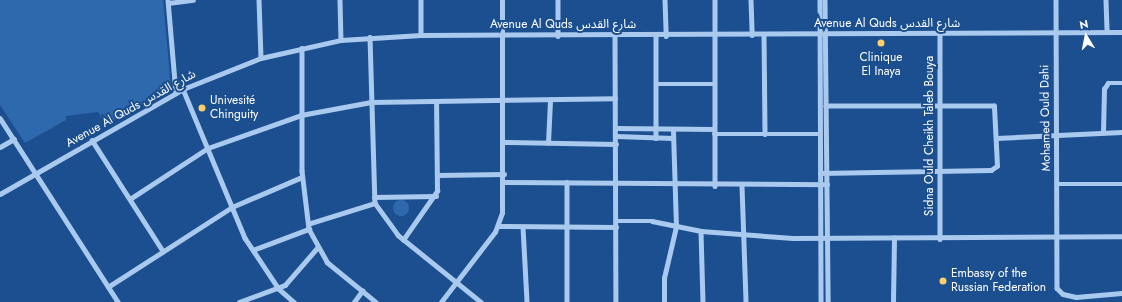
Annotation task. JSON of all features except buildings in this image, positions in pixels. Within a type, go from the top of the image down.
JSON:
[{"type":"street","points":[[176,93],[168,1],[193,0]]},
{"type":"street","points":[[259,0],[261,58]]},
{"type":"street","points":[[340,0],[341,40]]},
{"type":"street","points":[[421,0],[421,35]]},
{"type":"street","points":[[441,302],[498,226],[504,182],[502,0]]},
{"type":"street","points":[[558,0],[558,36]]},
{"type":"street","points":[[665,0],[666,36]]},
{"type":"street","points":[[715,0],[715,186]]},
{"type":"street","points":[[751,0],[752,35]]},
{"type":"street","points":[[820,0],[826,106],[828,184],[828,302]]},
{"type":"street","points":[[821,302],[820,134],[822,34],[825,0]]},
{"type":"street","name":"Mohamed Ould Dahi","points":[[1056,0],[1057,184],[1055,278],[1057,288],[1064,294],[1122,293]]},
{"type":"street","points":[[1106,0],[1107,32]]},
{"type":"street","name":"Avenue Al Quds شارع القدس","points":[[0,194],[183,89],[261,58],[341,40],[421,35],[666,36],[1122,32]]},
{"type":"street","name":"Sidna Ould Cheikh Taleb Bouya","points":[[940,33],[940,239]]},
{"type":"street","points":[[764,35],[765,134]]},
{"type":"street","points":[[615,36],[614,98],[616,128],[616,302]]},
{"type":"street","points":[[656,36],[656,138]]},
{"type":"street","points":[[370,37],[375,203],[403,240],[457,281],[481,302]]},
{"type":"street","points":[[302,48],[302,177],[308,226],[317,248],[336,271],[376,302]]},
{"type":"street","points":[[1103,133],[1104,89],[1108,83],[1122,82]]},
{"type":"street","points":[[656,84],[715,84]]},
{"type":"street","points":[[183,89],[232,207],[253,250],[279,289],[294,302]]},
{"type":"street","points":[[130,199],[208,148],[301,115],[371,102],[503,102],[614,98]]},
{"type":"street","points":[[548,143],[550,100]]},
{"type":"street","points":[[403,240],[436,196],[438,175],[436,102]]},
{"type":"street","points":[[820,173],[991,170],[996,169],[997,161],[997,138],[994,106],[826,106]]},
{"type":"street","points":[[0,118],[118,302]]},
{"type":"street","points":[[616,128],[765,134],[820,134]]},
{"type":"street","points":[[664,302],[664,278],[676,227],[673,185],[673,130]]},
{"type":"street","points":[[997,138],[1122,132]]},
{"type":"street","points":[[616,136],[673,138]]},
{"type":"street","points":[[0,147],[14,139]]},
{"type":"street","points":[[92,140],[163,251]]},
{"type":"street","points":[[504,142],[616,144]]},
{"type":"street","points":[[438,175],[504,174]]},
{"type":"street","points":[[108,287],[232,207],[302,177]]},
{"type":"street","points":[[504,182],[616,182],[715,186],[828,184]]},
{"type":"street","points":[[567,182],[567,302]]},
{"type":"street","points":[[1057,184],[1122,184]]},
{"type":"street","points":[[742,186],[746,302]]},
{"type":"street","points":[[374,196],[436,196]]},
{"type":"street","points":[[253,250],[308,226],[375,203]]},
{"type":"street","points":[[616,221],[652,221],[701,231],[743,235],[828,239],[1122,236]]},
{"type":"street","points":[[498,226],[616,227]]},
{"type":"street","points":[[523,227],[527,302]]},
{"type":"street","points":[[701,231],[703,302]]},
{"type":"street","points":[[893,302],[894,238]]},
{"type":"street","points":[[240,302],[279,289],[317,248]]},
{"type":"street","points":[[354,302],[362,292]]},
{"type":"shaded area","points":[[0,0],[163,0],[171,87],[106,125],[98,112],[66,116],[66,120],[25,143],[0,105]]},
{"type":"shaded area","points":[[401,200],[408,205],[409,208],[404,215],[401,216],[394,211],[393,208],[398,201]]},
{"type":"place","name":"Clinique El Inaya","points":[[881,43]]},
{"type":"place","name":"Univesité Chinguity","points":[[202,108]]},
{"type":"place","name":"Embassy of the Russian Federation","points":[[943,281]]}]
